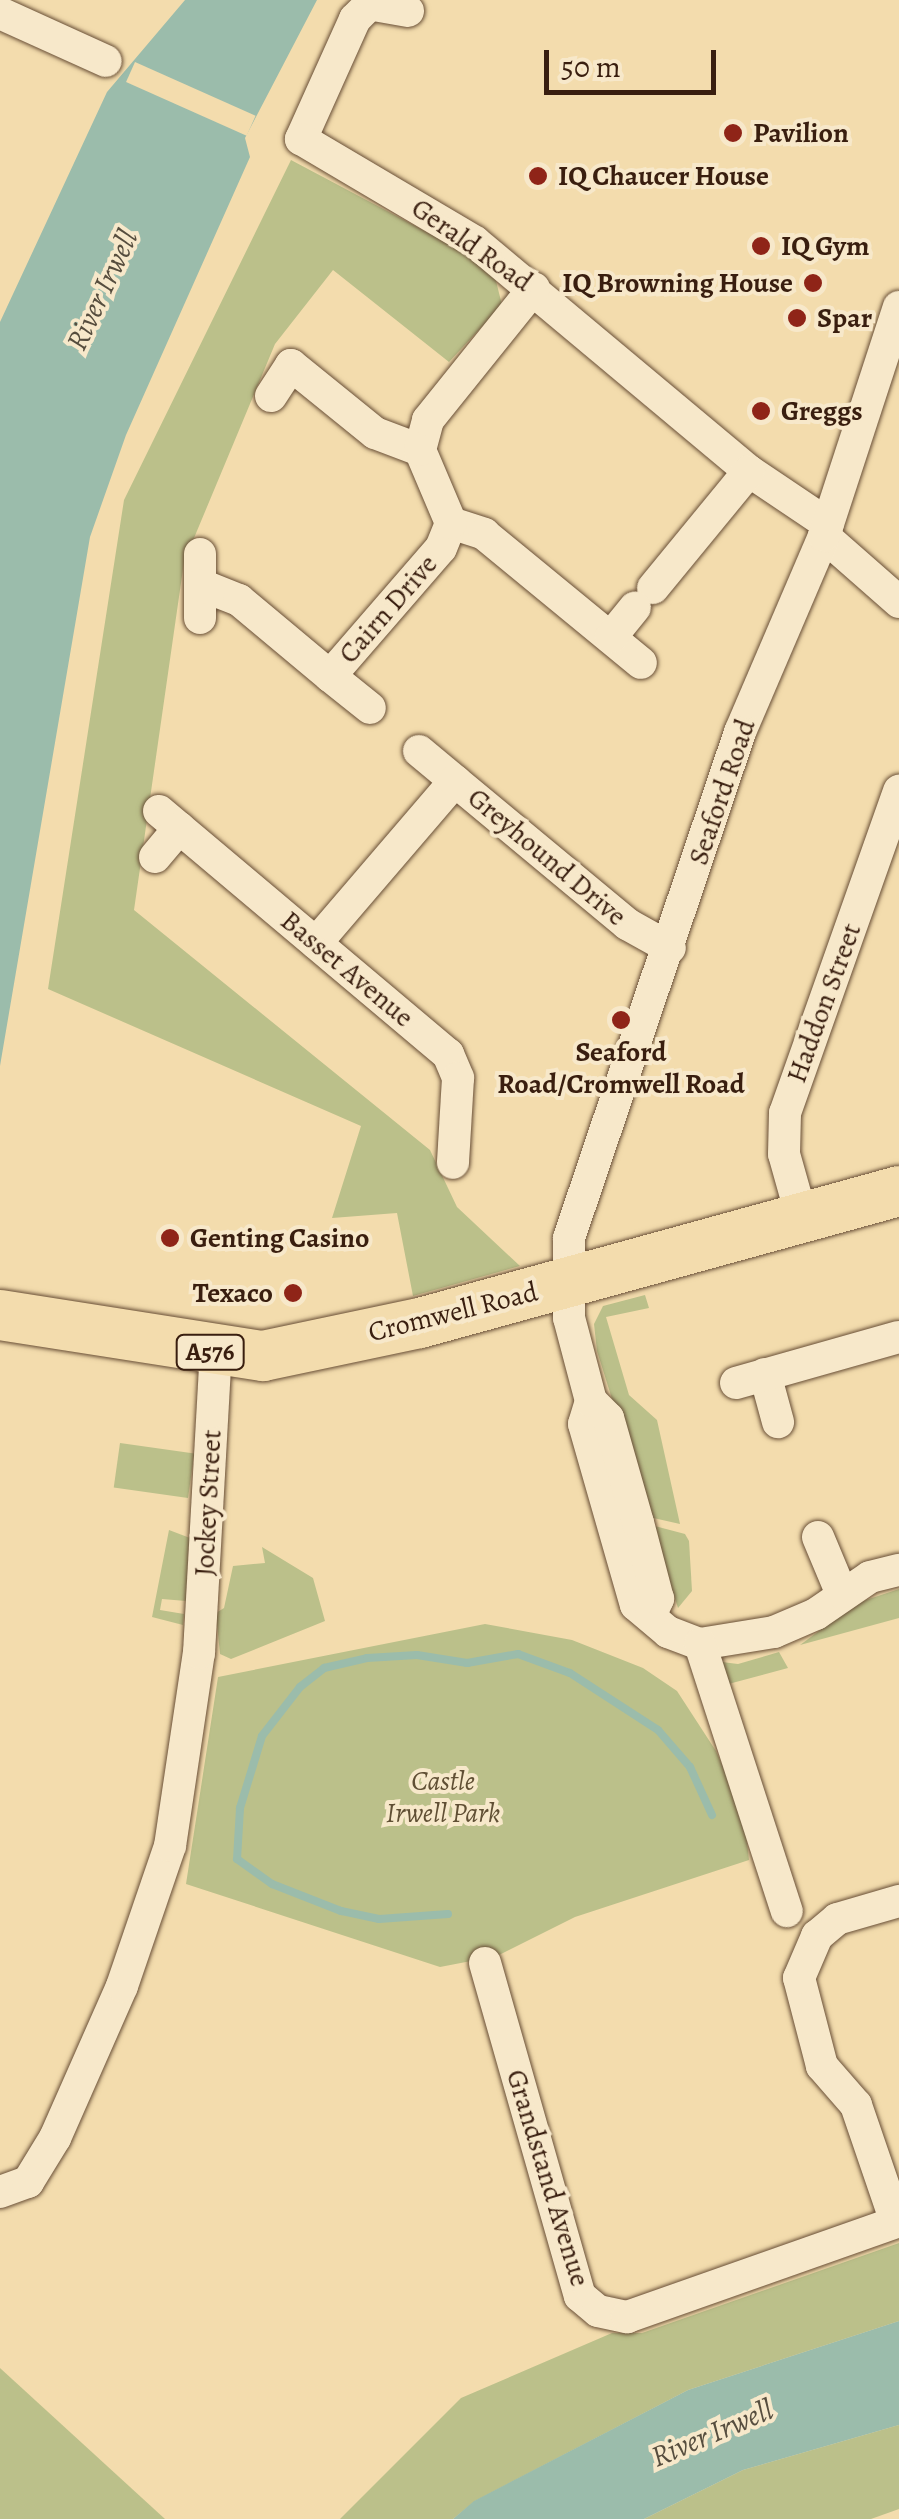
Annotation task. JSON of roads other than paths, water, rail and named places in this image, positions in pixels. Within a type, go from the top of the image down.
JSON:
[{"type":"highway","name":"Cromwell Road","points":[[0,1315],[216,1352],[263,1356],[567,1284],[899,1191]]},
{"type":"street","name":"Gerald Road","points":[[407,16],[370,4],[355,19],[301,139],[426,208],[534,288],[749,471],[826,530],[899,602]]},
{"type":"street","points":[[0,13],[106,61]]},
{"type":"street","points":[[272,396],[291,365],[374,434],[393,446],[420,450],[440,400],[534,288]]},
{"type":"street","name":"Seaford Road","points":[[700,1644],[668,1632],[636,1605],[584,1424],[591,1402],[567,1284],[569,1238],[740,732],[826,530],[896,327]]},
{"type":"street","name":"Cairn Drive","points":[[330,676],[433,560],[451,523],[420,450]]},
{"type":"street","points":[[611,637],[749,471]]},
{"type":"street","points":[[451,523],[484,534],[641,663]]},
{"type":"street","name":"Cairn Drive","points":[[200,586],[239,600],[370,708]]},
{"type":"street","points":[[420,750],[456,781]]},
{"type":"street","name":"Greyhound Drive","points":[[316,944],[456,781],[627,924],[670,948]]},
{"type":"street","name":"Haddon Street","points":[[802,1218],[784,1154],[785,1113],[899,790]]},
{"type":"street","name":"Basset Avenue","points":[[155,857],[169,819],[456,1066],[460,1106],[453,1163]]},
{"type":"street","points":[[778,1422],[751,1379],[899,1337]]},
{"type":"street","name":"Jockey Street","points":[[0,2192],[37,2173],[94,2055],[147,1917],[182,1790],[199,1653],[216,1352]]},
{"type":"street","points":[[818,1537],[841,1592]]},
{"type":"street","points":[[787,1911],[700,1644],[774,1632],[816,1614],[841,1592],[899,1570]]},
{"type":"street","points":[[897,2222],[856,2105],[822,2066],[799,1978],[817,1936],[837,1919],[899,1900]]},
{"type":"street","name":"Grandstand Avenue","points":[[485,1963],[580,2296],[598,2311],[627,2317],[897,2222]]},
{"type":"water","name":"River Irwell","points":[[185,0],[317,0],[245,138],[250,157],[126,435],[90,537],[0,1066],[0,322],[107,92]]},
{"type":"water","name":"River Irwell","points":[[899,2321],[899,2425],[743,2470],[644,2519],[453,2519],[474,2501],[688,2390]]},
{"type":"waterway","points":[[448,1914],[379,1919],[341,1911],[272,1884],[237,1859],[240,1808],[262,1736],[300,1687],[324,1668],[367,1658],[417,1655],[467,1663],[518,1654],[570,1673],[658,1730],[690,1767],[712,1815]]},
{"type":"place","name":"Pavilion","points":[[733,133]]},
{"type":"place","name":"IQ Chaucer House","points":[[538,176]]},
{"type":"place","name":"IQ Gym","points":[[761,246]]},
{"type":"place","name":"IQ Browning House","points":[[813,283]]},
{"type":"place","name":"Spar","points":[[797,318]]},
{"type":"place","name":"Greggs","points":[[761,411]]},
{"type":"place","name":"Seaford Road/Cromwell Road","points":[[621,1020]]},
{"type":"place","name":"Genting Casino","points":[[170,1238]]},
{"type":"place","name":"Texaco","points":[[293,1293]]},
{"type":"park label","name":"Castle Irwell Park","points":[[443,1797]]}]
